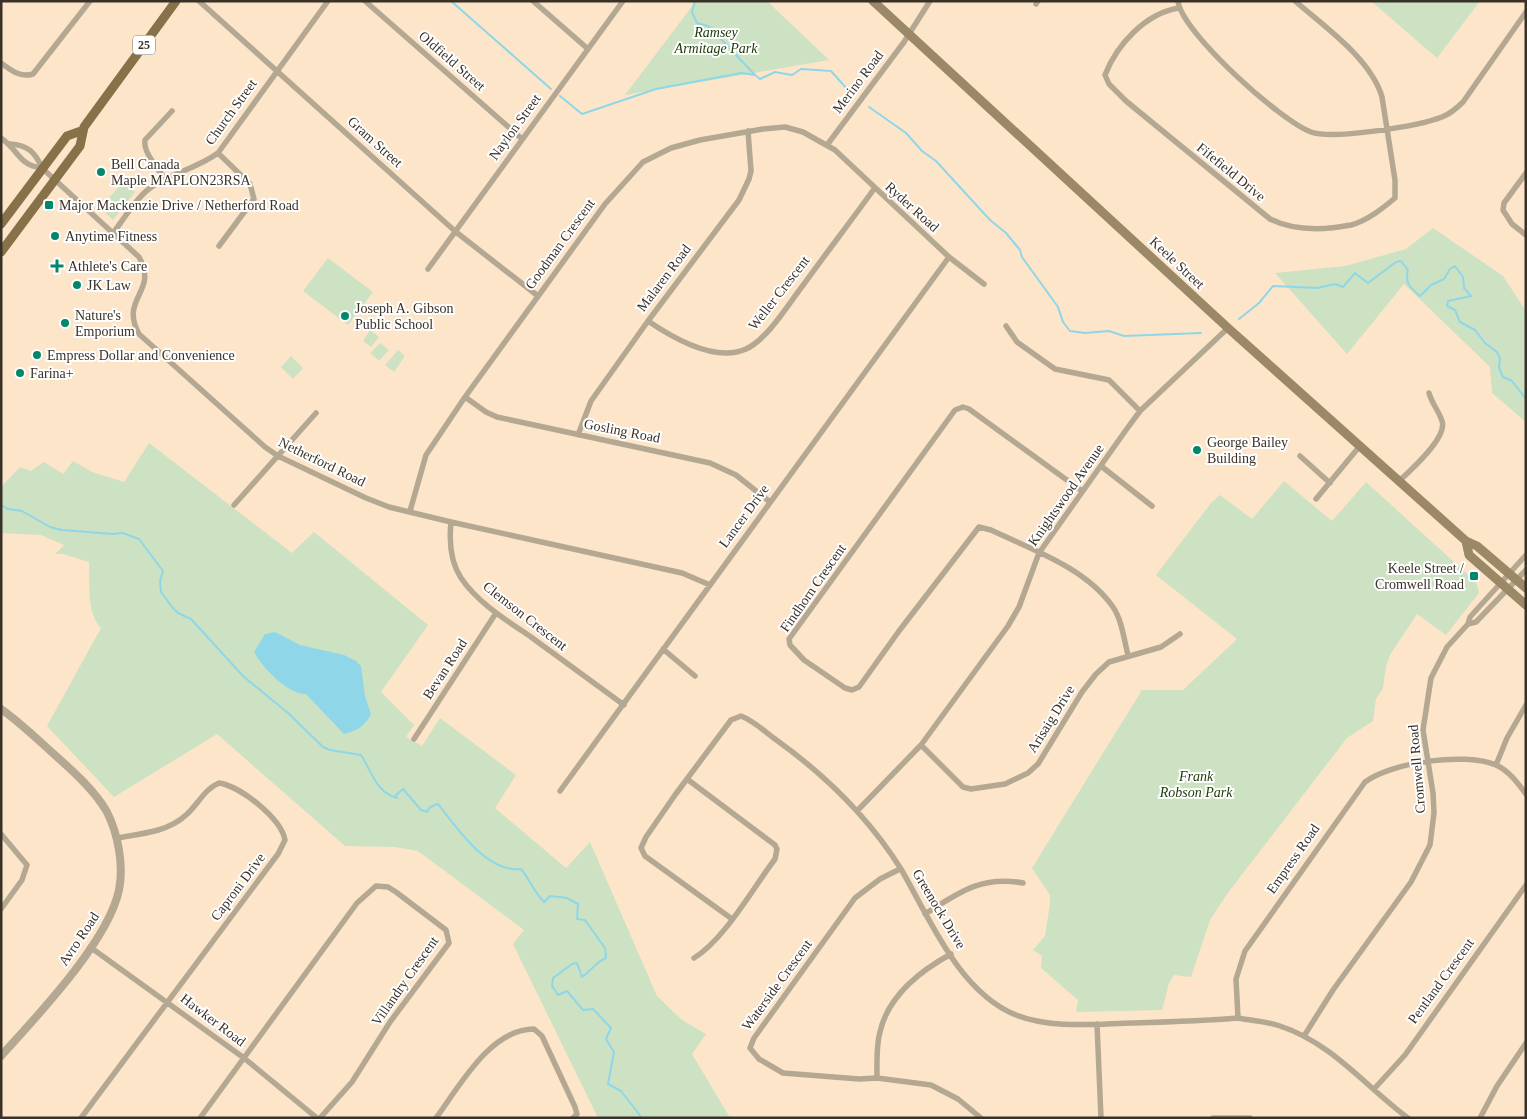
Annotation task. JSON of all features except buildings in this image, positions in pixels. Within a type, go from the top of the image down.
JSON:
[{"type":"main road","name":"25","points":[[1,252],[80,146],[81,132],[176,1]]},
{"type":"main road","name":"Keele Street","points":[[874,1],[1359,447],[1466,541],[1477,546],[1526,588]]},
{"type":"main road","name":"25","points":[[1,224],[67,136],[81,132]]},
{"type":"main road","name":"Keele Street","points":[[1466,541],[1469,555],[1526,605]]},
{"type":"street","points":[[1,63],[15,73],[26,76],[32,74],[90,1]]},
{"type":"street","name":"Gram Street","points":[[199,1],[456,232],[538,296]]},
{"type":"street","name":"Church Street","points":[[113,234],[143,195],[154,185],[196,167],[218,153],[328,1]]},
{"type":"street","name":"Oldfield Street","points":[[365,1],[522,139]]},
{"type":"street","points":[[533,1],[588,49]]},
{"type":"street","name":"Naylon Street","points":[[428,269],[623,1]]},
{"type":"street","name":"Merino Road","points":[[827,145],[924,13],[930,1]]},
{"type":"street","points":[[1295,1],[1370,72],[1378,83],[1388,128]]},
{"type":"street","points":[[1178,5],[1194,32],[1228,67],[1300,127],[1325,136],[1338,136],[1388,128],[1441,117],[1458,108],[1526,12]]},
{"type":"street","name":"Fifefield Drive","points":[[1178,5],[1136,28],[1108,66],[1106,79],[1126,101],[1270,220],[1286,227],[1297,228],[1352,225],[1381,209],[1395,198],[1396,186],[1388,128]]},
{"type":"street","points":[[165,179],[146,151],[144,144],[145,140],[172,110]]},
{"type":"street","name":"Goodman Crescent","points":[[410,511],[426,455],[465,397],[604,204],[644,162],[676,146],[748,131],[785,127],[803,132],[827,145]]},
{"type":"street","name":"Malaren Road","points":[[578,435],[591,401],[648,321],[739,200],[751,171],[748,131]]},
{"type":"street","points":[[1,138],[10,144],[16,155],[29,166],[42,168]]},
{"type":"street","points":[[10,144],[23,145],[37,157],[42,168]]},
{"type":"street","name":"Ryder Road","points":[[827,145],[949,257],[984,284]]},
{"type":"street","points":[[218,153],[250,184],[254,199],[219,246]]},
{"type":"street","name":"Netherford Road","points":[[42,168],[139,256],[146,273],[132,318],[139,334],[236,423],[278,456],[389,507],[662,568],[710,585]]},
{"type":"street","points":[[1526,173],[1504,203],[1503,210],[1504,214],[1526,235]]},
{"type":"street","name":"Weller Crescent","points":[[648,321],[680,341],[726,352],[746,349],[755,343],[780,316],[874,190]]},
{"type":"street","name":"Lancer Drive","points":[[560,791],[949,257]]},
{"type":"street","points":[[1006,326],[1017,342],[1056,369],[1109,380],[1140,411]]},
{"type":"street","name":"Knightswood Avenue","points":[[857,811],[921,745],[1008,626],[1019,607],[1039,553],[1140,411],[1228,328]]},
{"type":"street","points":[[1398,482],[1437,441],[1443,428],[1442,420],[1432,404],[1429,393]]},
{"type":"street","name":"Gosling Road","points":[[465,397],[486,412],[497,417],[710,463],[736,475],[770,502]]},
{"type":"street","name":"Findhorn Crescent","points":[[1039,553],[991,530],[979,527],[915,609],[859,687],[852,690],[804,660],[790,645],[789,640],[955,410],[963,406],[969,409],[1082,491]]},
{"type":"street","points":[[234,505],[316,414]]},
{"type":"street","points":[[1316,498],[1359,447]]},
{"type":"street","points":[[1300,456],[1330,483]]},
{"type":"street","points":[[1101,466],[1152,506]]},
{"type":"street","name":"Clemson Crescent","points":[[451,522],[450,543],[453,560],[460,577],[484,604],[624,705]]},
{"type":"street","points":[[1039,553],[1064,565],[1104,596],[1114,609],[1128,655]]},
{"type":"street","name":"Cromwell Road","points":[[1304,1036],[1333,990],[1411,882],[1430,845],[1434,813],[1424,730],[1431,678],[1447,647],[1468,624],[1470,617],[1499,582],[1526,556]]},
{"type":"street","name":"Cromwell Road","points":[[1468,624],[1476,622],[1526,570]]},
{"type":"street","name":"Bevan Road","points":[[414,739],[496,612]]},
{"type":"street","name":"Arisaig Drive","points":[[921,745],[964,788],[985,788],[1018,779],[1038,764],[1082,692],[1096,674],[1110,662],[1128,655],[1160,647],[1180,634]]},
{"type":"street","points":[[663,649],[695,676]]},
{"type":"street","points":[[1496,765],[1507,738],[1526,705]]},
{"type":"street","name":"Avro Road","points":[[1,709],[36,737],[90,790],[106,811],[116,838],[120,865],[119,892],[112,912],[90,947],[56,993],[1,1056]]},
{"type":"street","name":"Greenock Drive","points":[[732,919],[645,856],[641,848],[646,837],[731,720],[741,716],[805,761],[857,811],[900,869],[951,954],[975,988],[1001,1008],[1037,1021],[1097,1024],[1238,1018],[1268,1022],[1304,1036],[1336,1055],[1408,1118]]},
{"type":"street","points":[[1428,762],[1465,759],[1481,760],[1507,771],[1526,794]]},
{"type":"street","name":"Empress Road","points":[[1238,1018],[1236,980],[1245,951],[1355,793],[1372,776],[1388,769],[1428,762]]},
{"type":"street","points":[[687,779],[775,845],[778,850],[775,859],[732,919],[710,947],[694,958]]},
{"type":"street","name":"Caproni Drive","points":[[81,1118],[278,854],[285,840],[284,835],[262,808],[241,792],[220,783],[213,786],[186,816],[177,822],[164,828],[116,838]]},
{"type":"street","points":[[1,834],[24,860],[27,870],[1,909]]},
{"type":"street","name":"Waterside Crescent","points":[[900,869],[880,879],[855,898],[754,1038],[750,1048],[759,1058],[782,1073],[858,1079],[877,1078],[931,1085],[958,1100],[981,1118]]},
{"type":"street","points":[[926,914],[965,890],[979,884],[1005,880],[1022,883]]},
{"type":"street","name":"Pentland Crescent","points":[[1374,1089],[1405,1055],[1526,885]]},
{"type":"street","name":"Villandry Crescent","points":[[244,1058],[358,903],[371,889],[382,886],[388,887],[446,930],[449,943],[446,948],[390,1022],[352,1082],[319,1118]]},
{"type":"street","name":"Hawker Road","points":[[90,947],[244,1058],[319,1118]]},
{"type":"street","points":[[877,1078],[878,1042],[884,1019],[898,995],[932,964],[951,954]]},
{"type":"street","points":[[1097,1024],[1101,1118]]},
{"type":"street","points":[[436,1118],[481,1056],[506,1038],[523,1030],[534,1029],[542,1036],[572,1100],[577,1114],[573,1118]]},
{"type":"street","points":[[1480,1118],[1497,1086],[1526,1043]]},
{"type":"street","points":[[200,1118],[244,1058]]},
{"type":"street","points":[[1213,1118],[1250,1118]]},
{"type":"green space","name":"Ramsey Armitage Park","points":[[696,1],[767,1],[829,60],[625,95]]},
{"type":"green space","points":[[1371,1],[1480,1],[1437,58]]},
{"type":"green space","points":[[123,182],[135,192],[113,220],[100,208]]},
{"type":"green space","points":[[1433,228],[1503,276],[1526,311],[1526,422],[1492,393],[1490,367],[1404,284],[1347,354],[1275,273],[1345,266],[1406,249]]},
{"type":"green space","points":[[328,258],[373,292],[348,325],[303,291]]},
{"type":"green space","points":[[370,330],[379,337],[371,347],[363,341]]},
{"type":"green space","points":[[380,343],[389,350],[379,361],[370,353]]},
{"type":"green space","points":[[398,350],[405,356],[394,372],[385,365]]},
{"type":"green space","points":[[291,356],[303,368],[293,379],[281,367]]},
{"type":"green space","points":[[149,443],[292,553],[314,532],[428,625],[381,692],[414,725],[406,737],[422,746],[440,718],[516,775],[495,808],[566,868],[590,842],[657,996],[682,1020],[706,1034],[692,1054],[729,1116],[750,1118],[598,1118],[513,944],[524,930],[418,851],[395,847],[345,846],[217,734],[114,797],[47,726],[101,628],[96,621],[91,606],[89,562],[63,554],[55,554],[64,545],[41,535],[1,533],[1,487],[20,467],[31,471],[44,462],[63,474],[73,461],[92,472],[124,482]]},
{"type":"green space","name":"Frank Robson Park","points":[[1284,481],[1332,521],[1366,482],[1476,582],[1479,593],[1446,635],[1417,614],[1391,653],[1386,666],[1383,688],[1376,699],[1373,721],[1347,738],[1227,894],[1210,920],[1191,977],[1174,975],[1169,983],[1162,1010],[1076,1012],[1078,1000],[1041,968],[1042,956],[1033,950],[1045,936],[1050,895],[1032,868],[1142,690],[1183,690],[1237,639],[1156,575],[1211,503],[1220,495],[1252,519]]},
{"type":"water","points":[[275,632],[300,645],[344,655],[361,666],[365,696],[371,714],[363,725],[357,730],[344,734],[306,694],[291,690],[269,672],[254,652],[265,634]]},
{"type":"waterway","points":[[451,1],[551,89]]},
{"type":"waterway","points":[[695,1],[692,12],[697,23],[708,26],[714,32]]},
{"type":"waterway","points":[[719,37],[755,75]]},
{"type":"waterway","points":[[560,96],[582,114],[656,89],[741,73],[755,75],[760,79],[775,72],[792,75],[801,69],[831,71],[848,90]]},
{"type":"waterway","points":[[869,107],[906,133],[922,151],[936,161],[990,220],[1006,233],[1020,250],[1022,257],[1058,307],[1063,322],[1070,331],[1085,333],[1109,331],[1124,336],[1201,333]]},
{"type":"waterway","points":[[1239,319],[1259,303],[1273,286],[1317,288],[1335,284],[1343,287],[1355,273],[1368,283],[1396,262],[1401,261],[1408,270],[1407,278],[1409,285],[1420,296],[1431,285],[1444,279],[1450,269],[1455,266],[1463,277],[1464,288],[1471,296],[1448,301],[1447,306],[1455,310],[1460,322],[1475,330],[1485,343],[1497,352],[1500,359],[1499,368],[1503,377],[1512,381],[1526,399]]},
{"type":"waterway","points":[[1,505],[8,509],[22,511],[50,527],[62,530],[123,533],[139,539],[163,571],[160,581],[161,592],[172,607],[178,613],[191,619],[243,676],[288,713],[323,747],[361,755],[379,786],[390,795],[397,798],[396,795],[403,789],[421,810],[427,812],[430,807],[438,804],[464,836],[485,857],[496,864],[508,868],[521,869],[544,902],[550,896],[567,898],[578,904],[577,919],[585,920],[605,948],[606,958],[582,977],[577,963],[572,964],[553,978],[552,986],[558,995],[567,991],[583,1010],[593,1009],[611,1028],[606,1039],[614,1052],[608,1084],[621,1091],[642,1118]]},
{"type":"place","name":"Bell Canada Maple MAPLON23RSA","points":[[101,172]]},
{"type":"place","name":"Major Mackenzie Drive / Netherford Road","points":[[49,205]]},
{"type":"place","name":"Anytime Fitness","points":[[55,236]]},
{"type":"place","name":"Athlete's Care","points":[[57,266]]},
{"type":"place","name":"JK Law","points":[[77,285]]},
{"type":"place","name":"Joseph A. Gibson Public School","points":[[345,316]]},
{"type":"place","name":"Nature's Emporium","points":[[65,323]]},
{"type":"place","name":"Empress Dollar and Convenience","points":[[37,355]]},
{"type":"place","name":"Farina+","points":[[20,373]]},
{"type":"place","name":"George Bailey Building","points":[[1197,450]]},
{"type":"place","name":"Keele Street / Cromwell Road","points":[[1474,576]]}]
